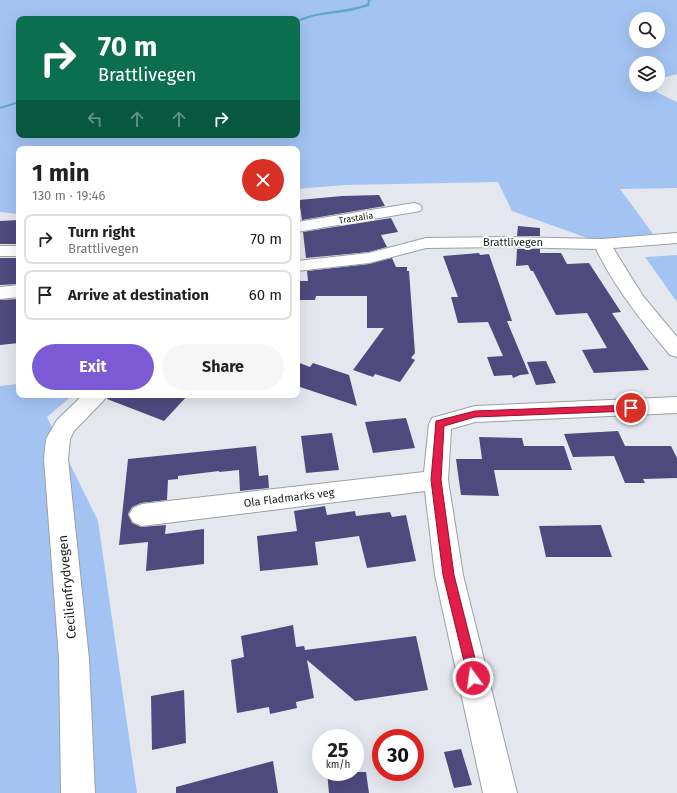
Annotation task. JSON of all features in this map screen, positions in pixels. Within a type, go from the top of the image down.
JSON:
[{"type":"street","name":"Trastalia","points":[[300,227],[414,208]]},
{"type":"street","name":"Brattlivegen","points":[[300,266],[369,258],[426,243],[512,242],[602,244],[677,238]]},
{"type":"street","points":[[602,244],[611,263],[651,321],[677,350]]},
{"type":"street","points":[[0,251],[16,251]]},
{"type":"street","points":[[0,293],[16,291]]},
{"type":"street","name":"Cecilienfrydvegen","points":[[78,793],[74,659],[56,459],[58,439],[65,426],[93,398]]},
{"type":"street","points":[[500,793],[449,575],[436,480],[440,424],[475,414],[677,406]]},
{"type":"street","name":"Ola Fladmarks veg","points":[[142,515],[436,480]]},
{"type":"shaded area","points":[[0,0],[677,0],[677,74],[665,77],[665,56],[629,56],[629,92],[656,92],[677,102],[677,188],[620,189],[653,234],[593,240],[512,211],[498,182],[345,185],[300,189],[300,146],[16,146],[16,214],[0,212]]},
{"type":"shaded area","points":[[677,255],[677,302],[645,257]]},
{"type":"shaded area","points":[[16,384],[16,398],[69,398],[47,417],[98,521],[137,793],[0,793],[0,386]]},
{"type":"building","points":[[379,195],[385,206],[302,220],[300,200],[342,196]]},
{"type":"building","points":[[391,218],[398,232],[381,235],[387,247],[369,252],[306,258],[303,232]]},
{"type":"building","points":[[16,220],[16,244],[0,244],[0,221]]},
{"type":"building","points":[[518,226],[540,228],[540,236],[517,236]]},
{"type":"building","points":[[517,249],[540,249],[540,253],[561,253],[567,264],[589,263],[621,312],[612,313],[649,370],[594,373],[582,350],[607,348],[587,313],[556,315],[533,271],[531,271],[528,265],[516,266]]},
{"type":"building","points":[[479,253],[480,255],[489,254],[512,321],[507,321],[529,374],[520,375],[513,378],[512,375],[494,376],[487,357],[503,356],[488,322],[458,323],[451,297],[458,297],[443,256]]},
{"type":"building","points":[[0,258],[16,258],[16,284],[0,285]]},
{"type":"building","points":[[392,258],[396,267],[407,267],[407,271],[409,271],[415,353],[411,358],[415,360],[400,382],[375,374],[373,377],[353,370],[384,328],[367,328],[367,296],[316,296],[315,300],[300,300],[300,281],[308,281],[307,271],[369,264]]},
{"type":"building","points":[[16,299],[16,343],[0,345],[0,300]]},
{"type":"building","points":[[546,361],[556,383],[536,385],[527,362]]},
{"type":"building","points":[[300,363],[310,367],[313,363],[349,375],[357,406],[300,387]]},
{"type":"building","points":[[107,398],[185,398],[164,421]]},
{"type":"building","points":[[406,418],[415,448],[373,453],[365,422]]},
{"type":"building","points":[[618,431],[625,446],[671,446],[677,458],[677,478],[643,479],[645,483],[625,483],[614,456],[573,457],[564,434]]},
{"type":"building","points":[[332,433],[339,470],[306,473],[301,436]]},
{"type":"building","points":[[479,437],[522,438],[524,446],[564,446],[572,470],[494,470],[499,496],[461,495],[456,459],[482,459]]},
{"type":"building","points":[[256,446],[259,476],[268,475],[269,488],[240,491],[239,470],[178,476],[178,479],[168,480],[167,500],[141,503],[132,507],[128,514],[132,523],[141,527],[166,525],[165,534],[204,529],[204,564],[146,571],[148,542],[119,545],[128,459]]},
{"type":"building","points":[[325,506],[327,515],[355,511],[356,516],[390,512],[392,517],[406,515],[416,561],[367,568],[359,536],[315,542],[318,565],[260,571],[257,536],[297,531],[294,511]]},
{"type":"building","points":[[601,525],[612,557],[546,557],[539,526]]},
{"type":"building","points":[[293,625],[296,647],[304,646],[305,650],[416,636],[428,690],[355,701],[307,660],[314,698],[296,702],[297,708],[270,714],[269,707],[237,713],[231,660],[244,657],[241,636]]},
{"type":"building","points":[[184,690],[186,743],[152,750],[151,696]]},
{"type":"building","points":[[461,749],[472,785],[454,788],[444,752]]},
{"type":"building","points":[[273,761],[278,793],[176,793],[176,787]]},
{"type":"building","points":[[364,772],[366,772],[369,793],[329,793],[328,781],[364,781]]},
{"type":"waterway","points":[[300,20],[323,13],[360,8],[368,5],[369,0],[371,0]]},
{"type":"waterway","points":[[0,108],[16,103]]},
{"type":"route","points":[[473,678],[449,575],[442,528],[436,480],[440,424],[475,414],[631,408]]}]
